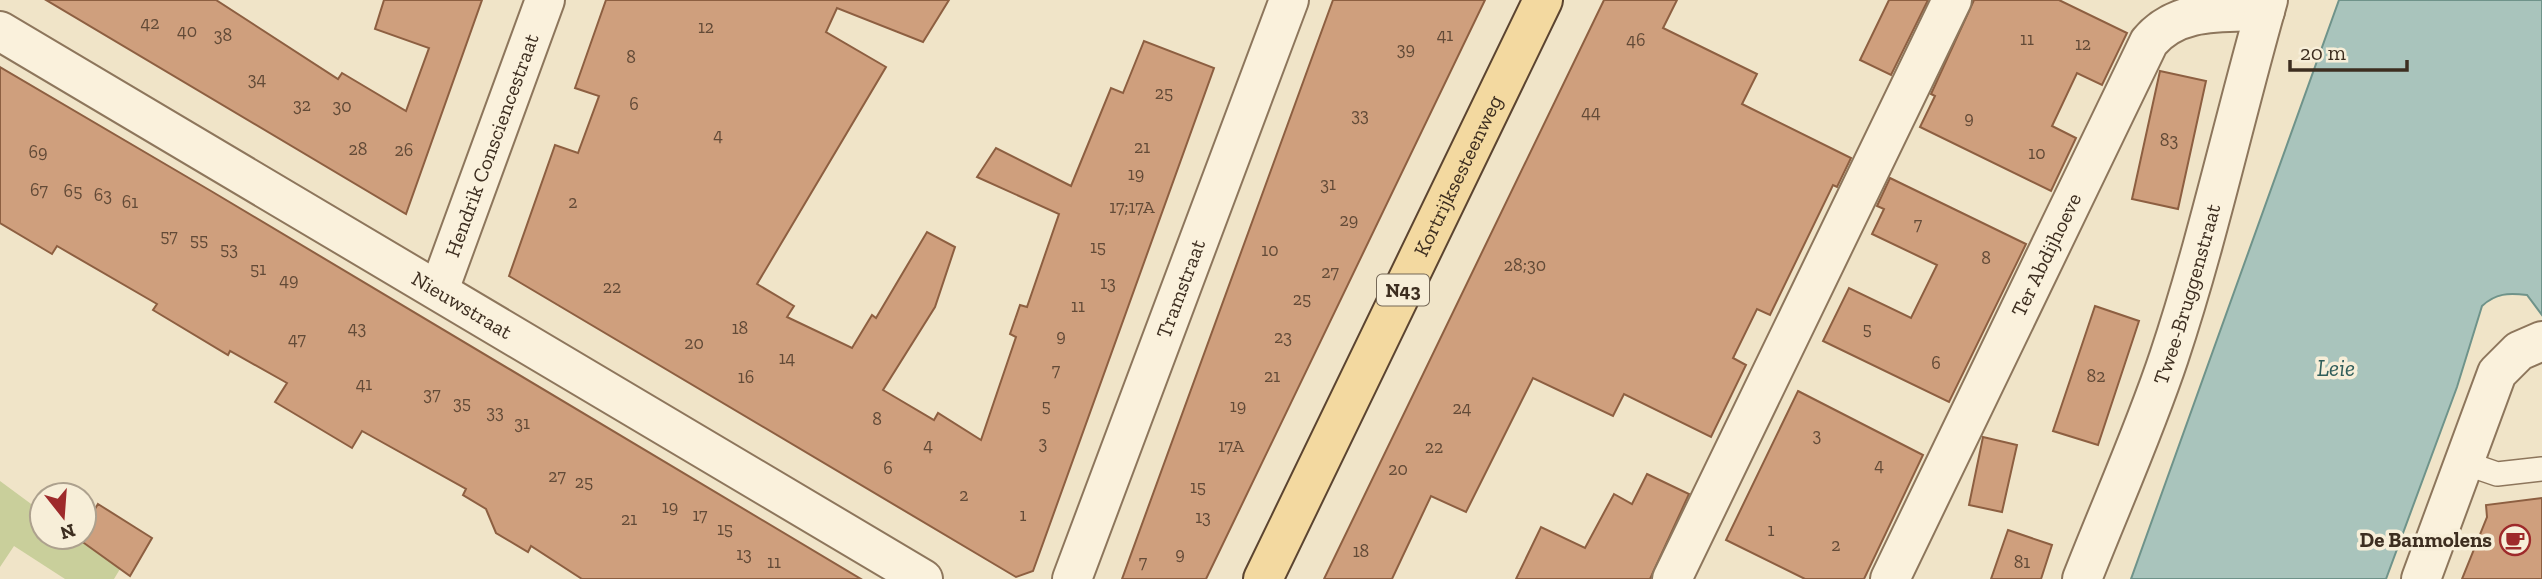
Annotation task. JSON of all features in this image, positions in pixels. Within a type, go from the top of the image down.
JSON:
[{"type":"main road","name":"Kortrijksesteenweg","points":[[1264,579],[1543,0]]},
{"type":"street","name":"Hendrik Consciencestraat","points":[[439,290],[545,0]]},
{"type":"street","name":"Tramstraat","points":[[1072,579],[1289,0]]},
{"type":"street","points":[[1675,578],[1952,0]]},
{"type":"street","name":"Ter Abdijhoeve","points":[[1890,579],[2149,42],[2161,29],[2191,15],[2267,6]]},
{"type":"street","name":"Twee-Bruggenstraat","points":[[2082,579],[2168,359],[2205,242],[2229,138],[2267,6]]},
{"type":"street","name":"Nieuwstraat","points":[[0,31],[923,579]]},
{"type":"street","points":[[2421,579],[2497,373],[2519,351],[2542,341]]},
{"type":"lane","points":[[2465,463],[2497,474],[2542,470]]},
{"type":"green space","points":[[0,481],[28,502],[28,551],[95,551],[120,569],[114,579],[65,579],[14,546],[0,567]]},
{"type":"water","name":"Leie","points":[[2339,0],[2542,0],[2542,315],[2527,295],[2503,295],[2482,306],[2457,387],[2386,579],[2131,579]]},
{"type":"building","points":[[46,0],[216,0],[338,79],[342,73],[406,111],[429,48],[375,29],[384,0],[482,0],[406,214]]},
{"type":"building","points":[[606,0],[949,0],[923,42],[837,8],[826,32],[886,67],[757,284],[794,306],[787,317],[852,348],[872,315],[876,318],[927,232],[955,247],[935,307],[883,390],[934,420],[938,413],[981,440],[1016,337],[1010,334],[1020,305],[1027,307],[1059,214],[977,177],[996,148],[1071,186],[1111,88],[1123,93],[1144,41],[1214,68],[1033,571],[1016,577],[509,276],[555,145],[578,153],[599,96],[575,88]]},
{"type":"building","points":[[1333,0],[1485,0],[1206,579],[1122,579]]},
{"type":"building","points":[[1604,0],[1677,0],[1663,28],[1757,74],[1742,104],[1851,158],[1837,187],[1833,185],[1770,315],[1757,309],[1733,358],[1746,365],[1711,437],[1624,394],[1613,416],[1533,378],[1466,512],[1431,496],[1392,579],[1324,579]]},
{"type":"building","points":[[1889,0],[1928,0],[1891,75],[1860,60]]},
{"type":"building","points":[[1974,0],[2059,0],[2127,33],[2102,85],[2077,73],[2052,126],[2076,138],[2051,191],[1920,127],[1935,96],[1931,94]]},
{"type":"building","points":[[0,67],[861,579],[582,579],[531,546],[528,552],[496,533],[486,509],[463,495],[466,489],[362,431],[352,448],[275,402],[287,383],[230,351],[228,355],[153,310],[157,304],[57,246],[52,254],[0,223]]},
{"type":"building","points":[[2160,71],[2206,81],[2178,209],[2132,199]]},
{"type":"building","points":[[1890,178],[2026,244],[1949,402],[1823,341],[1849,288],[1911,318],[1937,265],[1872,234],[1884,209],[1877,206]]},
{"type":"building","points":[[2095,306],[2139,321],[2098,445],[2053,431]]},
{"type":"building","points":[[1798,391],[1923,455],[1864,579],[1805,579],[1726,540]]},
{"type":"building","points":[[1983,437],[2017,445],[2002,512],[1969,505]]},
{"type":"building","points":[[1647,474],[1689,494],[1650,579],[1516,579],[1541,527],[1585,548],[1614,494],[1632,504]]},
{"type":"building","name":"De Banmolens","points":[[2542,498],[2542,579],[2462,579],[2487,517],[2486,505]]},
{"type":"building","points":[[98,504],[152,538],[130,576],[95,551],[98,551]]},
{"type":"building","points":[[2008,530],[2052,545],[2041,579],[1991,579]]},
{"type":"place","name":"De Banmolens","points":[[2515,540]]}]
